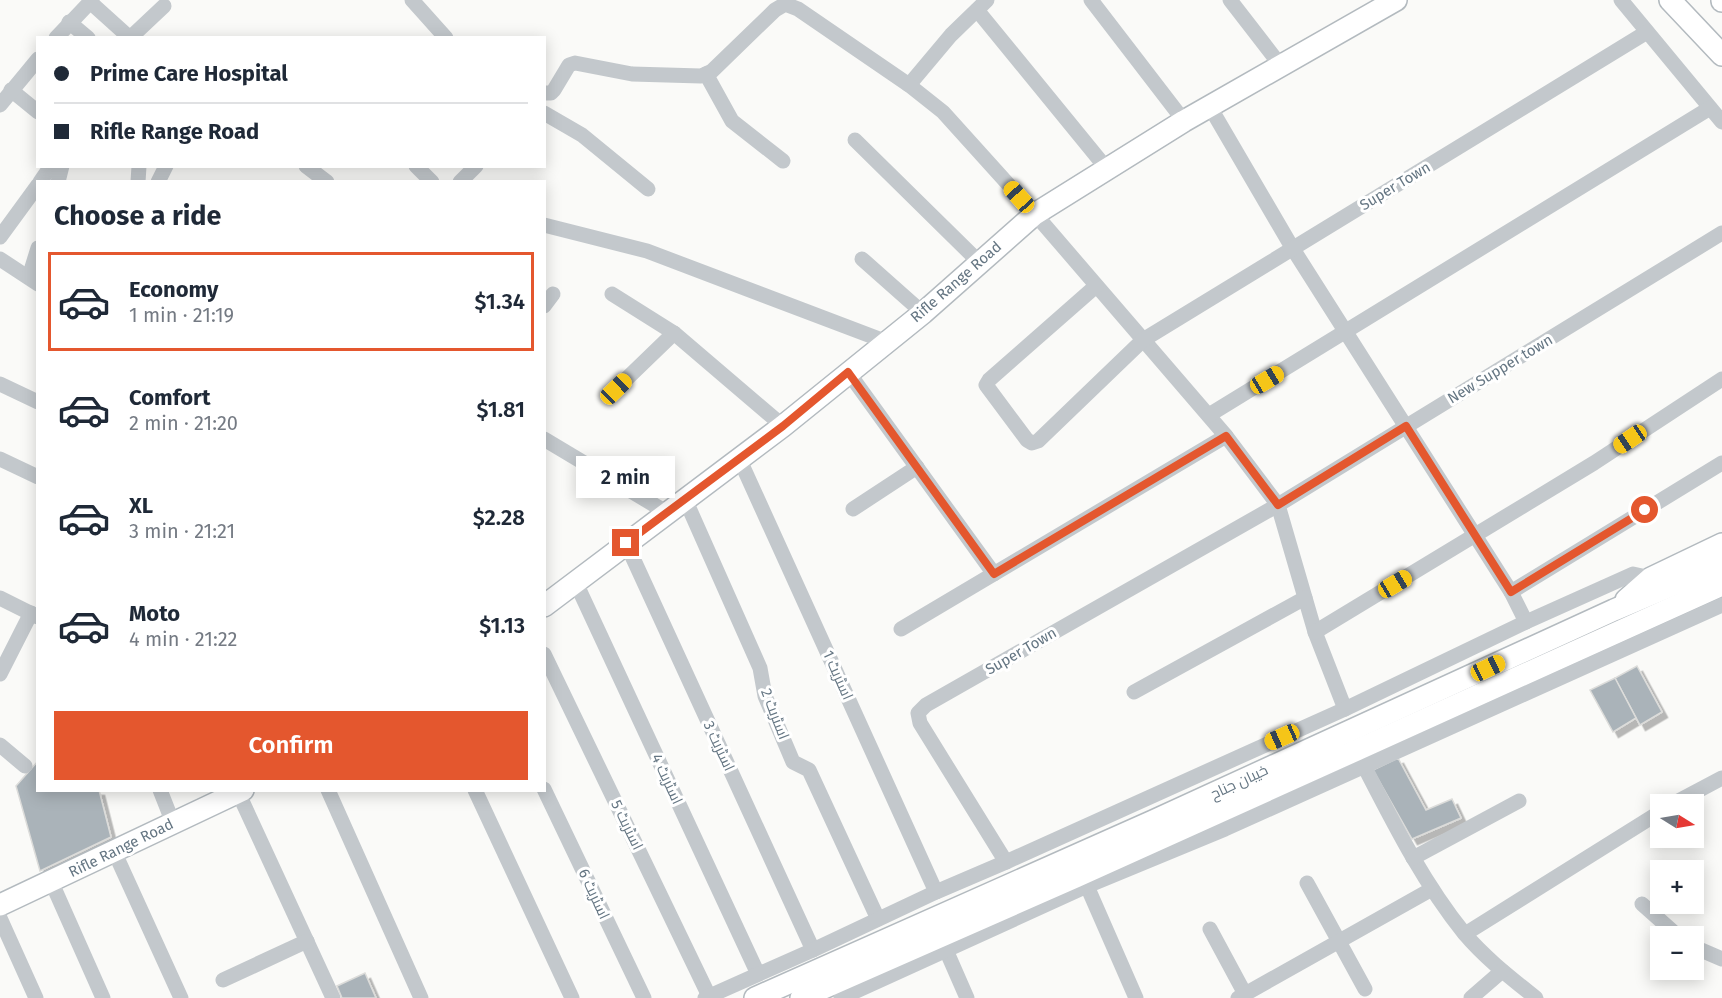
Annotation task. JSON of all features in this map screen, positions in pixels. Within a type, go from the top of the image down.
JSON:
[{"type":"main road","points":[[1670,0],[1722,55]]},
{"type":"main road","name":"Rifle Range Road","points":[[546,605],[783,426],[923,313],[1035,214],[1184,121],[1390,1]]},
{"type":"main road","points":[[1659,583],[1722,544]]},
{"type":"main road","points":[[1659,583],[1722,564]]},
{"type":"main road","name":"خیبان جناح","points":[[755,998],[1164,816],[1614,610],[1659,583]]},
{"type":"main road","name":"خیبان جناح","points":[[801,998],[1076,877],[1722,585]]},
{"type":"main road","name":"Rifle Range Road","points":[[0,905],[237,792]]},
{"type":"street","points":[[412,0],[444,36]]},
{"type":"street","points":[[1091,0],[1184,121]]},
{"type":"street","points":[[1230,0],[1281,66]]},
{"type":"street","points":[[1621,0],[1722,122]]},
{"type":"street","points":[[58,36],[91,1],[128,36]]},
{"type":"street","points":[[546,93],[555,90],[569,65],[575,63],[632,74],[701,76],[712,71],[784,4],[798,9],[909,84],[943,112],[1035,214],[1226,436],[1278,505],[1315,632],[1345,709]]},
{"type":"street","points":[[909,84],[951,35],[982,5],[1107,169]]},
{"type":"street","points":[[132,36],[165,6]]},
{"type":"street","points":[[69,22],[86,36]]},
{"type":"street","name":"Super Town","points":[[1096,286],[986,385],[1027,440],[1032,443],[1038,441],[1143,340],[1647,32]]},
{"type":"street","points":[[0,105],[36,61]]},
{"type":"street","points":[[706,74],[732,121],[783,161]]},
{"type":"street","points":[[11,90],[36,110]]},
{"type":"street","points":[[1210,107],[1293,249],[1511,592],[1526,622]]},
{"type":"street","points":[[1209,416],[1710,108]]},
{"type":"street","points":[[546,115],[582,135],[648,189]]},
{"type":"street","points":[[855,140],[979,262]]},
{"type":"street","points":[[309,168],[324,180]]},
{"type":"street","points":[[418,168],[430,180]]},
{"type":"street","points":[[462,180],[474,168]]},
{"type":"street","points":[[0,237],[36,187]]},
{"type":"street","points":[[546,226],[647,251],[887,342]]},
{"type":"street","name":"New Supper town","points":[[1278,505],[1722,234]]},
{"type":"street","points":[[0,259],[33,280],[36,261]]},
{"type":"street","points":[[862,259],[923,313]]},
{"type":"street","points":[[612,294],[674,333],[783,426]]},
{"type":"street","points":[[616,389],[674,333]]},
{"type":"street","points":[[848,372],[994,574]]},
{"type":"street","points":[[1315,632],[1594,463],[1722,379]]},
{"type":"street","points":[[0,384],[36,401]]},
{"type":"street","points":[[902,629],[1226,436]]},
{"type":"street","points":[[546,440],[666,512]]},
{"type":"street","points":[[0,459],[36,476]]},
{"type":"street","name":"اسٹریٹ 1","points":[[739,459],[936,891]]},
{"type":"street","points":[[1511,592],[1722,463]]},
{"type":"street","points":[[853,509],[917,467]]},
{"type":"street","name":"اسٹریٹ 2","points":[[685,499],[760,668],[765,696],[794,762],[809,770],[878,919]]},
{"type":"street","name":"Super Town","points":[[1006,862],[920,723],[918,713],[926,705],[1278,505]]},
{"type":"street","name":"اسٹریٹ 3","points":[[626,543],[813,950]]},
{"type":"street","points":[[707,997],[813,950],[936,891],[1006,862],[1345,709],[1633,573],[1659,583]]},
{"type":"street","name":"اسٹریٹ 4","points":[[576,583],[758,974]]},
{"type":"street","points":[[0,598],[34,615],[0,674]]},
{"type":"street","points":[[1134,692],[1305,598]]},
{"type":"street","points":[[841,998],[1087,886],[1225,829],[1722,605]]},
{"type":"street","name":"اسٹریٹ 5","points":[[546,658],[707,997]]},
{"type":"street","points":[[0,745],[25,766]]},
{"type":"street","points":[[1364,766],[1413,858],[1432,889],[1465,934],[1502,970],[1536,998]]},
{"type":"street","points":[[1692,794],[1722,778]]},
{"type":"street","points":[[161,792],[173,823]]},
{"type":"street","points":[[239,792],[333,998]]},
{"type":"street","points":[[329,792],[421,998]]},
{"type":"street","points":[[476,792],[572,998]]},
{"type":"street","name":"اسٹریٹ 6","points":[[545,792],[644,998]]},
{"type":"street","points":[[1413,858],[1519,801]]},
{"type":"street","points":[[1465,934],[1650,818]]},
{"type":"street","points":[[114,852],[181,998]]},
{"type":"street","points":[[51,881],[103,998]]},
{"type":"street","points":[[1307,883],[1365,989]]},
{"type":"street","points":[[1087,886],[1136,998]]},
{"type":"street","points":[[1210,929],[1241,996],[1432,889]]},
{"type":"street","points":[[1642,904],[1667,926]]},
{"type":"street","points":[[0,918],[36,998]]},
{"type":"street","points":[[223,980],[307,941]]},
{"type":"street","points":[[946,950],[967,998]]},
{"type":"street","points":[[1704,951],[1722,959]]},
{"type":"street","points":[[1471,998],[1502,970]]},
{"type":"building","points":[[1637,666],[1662,712],[1640,725],[1615,678]]},
{"type":"building","points":[[1615,678],[1636,718],[1613,732],[1590,690]]},
{"type":"building","points":[[1398,758],[1426,810],[1452,799],[1461,818],[1412,839],[1373,770]]},
{"type":"building","points":[[36,763],[36,792],[100,792],[111,837],[40,871],[16,786]]},
{"type":"building","points":[[365,973],[376,998],[342,998],[337,986]]},
{"type":"route","points":[[626,543],[783,426],[848,372],[994,574],[1226,436],[1278,505],[1406,426],[1511,592],[1645,510]]}]
